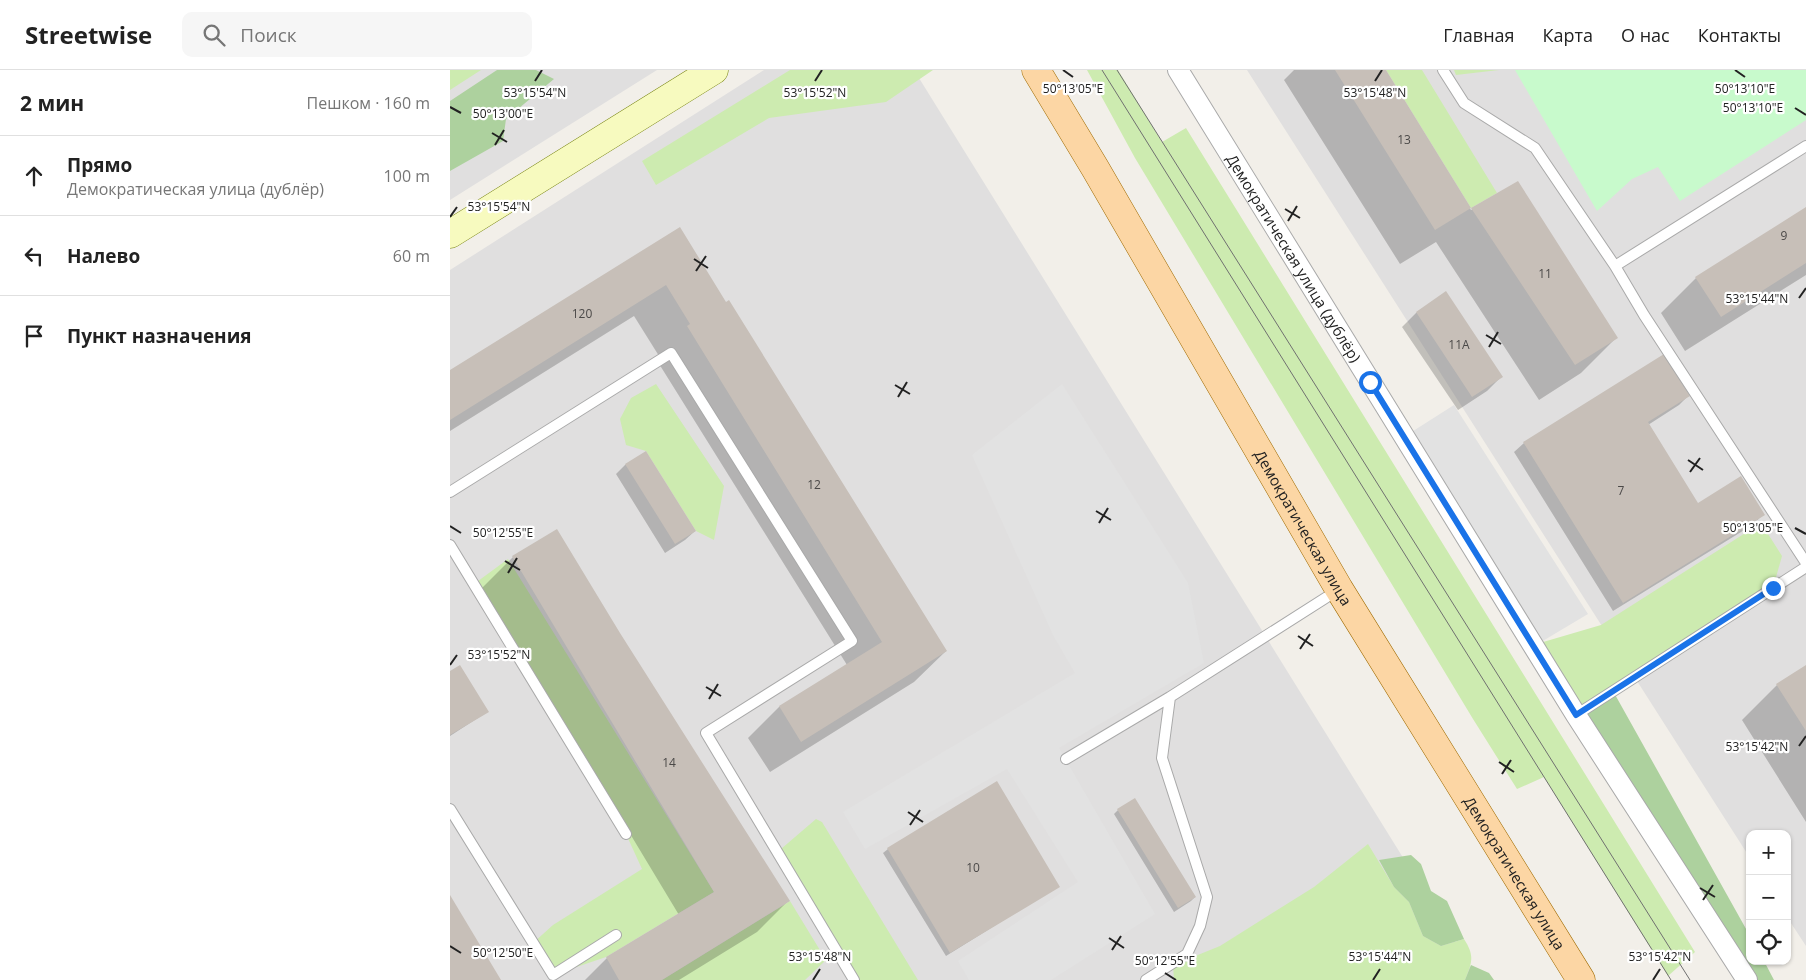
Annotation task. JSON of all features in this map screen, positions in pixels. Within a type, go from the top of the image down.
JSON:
[{"type":"main road","name":"Демократическая улица","points":[[1036,70],[1095,168],[1339,589],[1581,980]]},
{"type":"main road","points":[[450,234],[704,73]]},
{"type":"street","name":"Демократическая улица (дублёр)","points":[[1178,70],[1576,715],[1747,980]]},
{"type":"lane","points":[[1443,70],[1464,103],[1535,148],[1615,266],[1644,316],[1806,565],[1576,715]]},
{"type":"lane","points":[[1615,266],[1806,146]]},
{"type":"lane","points":[[450,492],[671,353],[852,641],[706,734],[854,980]]},
{"type":"lane","points":[[450,545],[626,834]]},
{"type":"lane","points":[[1066,759],[1339,589]]},
{"type":"lane","points":[[1146,980],[1187,954],[1200,926],[1207,898],[1162,758],[1170,696]]},
{"type":"lane","points":[[450,809],[553,975],[616,935]]},
{"type":"shaded area","points":[[450,70],[657,70],[450,200]]},
{"type":"shaded area","points":[[764,70],[914,70],[1479,980],[450,980],[450,270]]},
{"type":"shaded area","points":[[1247,70],[1806,70],[1806,946],[1791,923],[1791,830],[1746,830],[1746,852]]},
{"type":"shaded area","points":[[1062,384],[1188,583],[1204,663],[1059,748],[1155,914],[1051,980],[969,980],[958,961],[1078,882],[1007,769],[865,849],[843,812],[1075,673],[1053,635],[972,455]]},
{"type":"shaded area","points":[[1454,405],[1588,614],[1541,642],[1410,433]]},
{"type":"green space","points":[[450,70],[481,70],[450,90]]},
{"type":"green space","points":[[497,70],[536,70],[554,79],[506,119],[503,141],[450,171],[450,101]]},
{"type":"green space","points":[[790,70],[933,70],[886,102],[769,118],[656,185],[642,161]]},
{"type":"green space","points":[[1087,70],[1118,70],[1162,142],[1186,128],[1695,952],[1668,976],[1544,777],[1517,789],[1135,158]]},
{"type":"green space","points":[[1386,70],[1422,70],[1497,193],[1471,208]]},
{"type":"green space","points":[[1454,70],[1499,70],[1456,75]]},
{"type":"green space","points":[[1515,70],[1806,70],[1806,120],[1680,201],[1658,167],[1632,179],[1597,211]]},
{"type":"green space","points":[[656,384],[724,486],[714,540],[696,531],[646,451],[626,445],[620,419],[631,398]]},
{"type":"green space","points":[[1761,523],[1782,556],[1773,588],[1576,715],[1533,645],[1601,625]]},
{"type":"green space","points":[[508,559],[714,892],[606,957],[553,975],[533,943],[553,925],[642,869],[626,834],[474,584]]},
{"type":"green space","points":[[1613,691],[1746,929],[1746,965],[1766,965],[1774,980],[1747,980],[1576,715]]},
{"type":"green space","points":[[816,819],[822,822],[918,980],[857,980],[781,849]]},
{"type":"green space","points":[[1368,844],[1394,887],[1409,902],[1423,936],[1441,946],[1464,939],[1471,955],[1465,980],[1174,980],[1173,965],[1220,946],[1314,887]]},
{"type":"green space","points":[[1411,855],[1421,864],[1431,891],[1447,901],[1464,939],[1441,946],[1423,936],[1409,902],[1394,887],[1379,860]]},
{"type":"green space","points":[[790,901],[826,960],[805,980],[662,980]]},
{"type":"green space","points":[[1471,965],[1489,973],[1494,980],[1465,980]]},
{"type":"building","points":[[1335,70],[1386,70],[1471,208],[1435,230]]},
{"type":"building","points":[[1518,181],[1618,338],[1575,365],[1471,208]]},
{"type":"building","points":[[1806,207],[1806,263],[1721,317],[1695,277]]},
{"type":"building","points":[[680,227],[726,302],[729,300],[947,651],[801,742],[779,706],[882,642],[687,326],[690,324],[666,285],[450,420],[450,370]]},
{"type":"building","points":[[1446,291],[1503,377],[1472,397],[1416,312]]},
{"type":"building","points":[[1664,354],[1690,396],[1648,422],[1698,503],[1741,476],[1765,515],[1623,603],[1523,442]]},
{"type":"building","points":[[646,451],[696,531],[675,544],[625,464]]},
{"type":"building","points":[[557,529],[620,633],[790,901],[662,980],[619,980],[606,957],[714,892],[512,556]]},
{"type":"building","points":[[460,665],[489,712],[450,735],[450,671]]},
{"type":"building","points":[[1806,665],[1806,731],[1776,684]]},
{"type":"building","points":[[997,781],[1060,887],[950,953],[887,848]]},
{"type":"building","points":[[1135,798],[1196,897],[1178,908],[1117,809]]},
{"type":"building","points":[[450,895],[501,980],[450,980]]},
{"type":"tram line","points":[[1102,70],[1671,980]]},
{"type":"tram line","points":[[1117,70],[1690,980]]},
{"type":"route","points":[[1370,382],[1576,715],[1773,588]]}]
